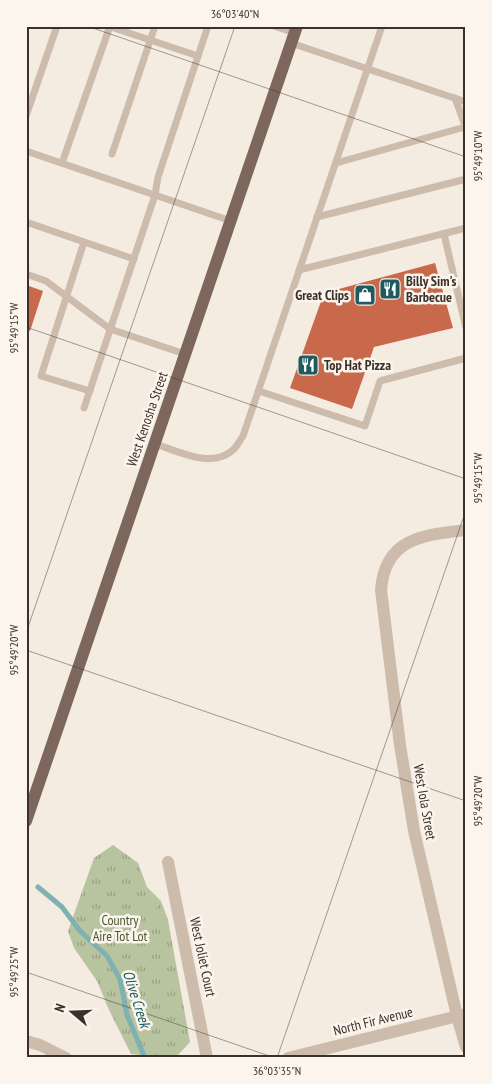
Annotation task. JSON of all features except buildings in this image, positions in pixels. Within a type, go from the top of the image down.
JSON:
[{"type":"main road","name":"West Kenosha Street","points":[[26,821],[294,34]]},
{"type":"street","name":"West Iola Street","points":[[466,530],[434,535],[402,546],[388,560],[382,576],[381,590],[406,785],[414,831],[461,1015],[466,1047]]},
{"type":"street","name":"West Joliet Court","points":[[168,862],[207,1058]]},
{"type":"street","name":"North Fir Avenue","points":[[288,1058],[461,1015]]},
{"type":"street","points":[[26,1041],[40,1045],[66,1058]]},
{"type":"lane","points":[[26,116],[57,26]]},
{"type":"lane","points":[[62,163],[109,26],[198,56]]},
{"type":"lane","points":[[112,154],[156,26]]},
{"type":"lane","points":[[84,408],[155,195],[158,177],[208,26]]},
{"type":"lane","points":[[274,26],[367,68],[466,102]]},
{"type":"lane","points":[[155,444],[194,457],[209,459],[223,457],[234,450],[243,436],[382,26]]},
{"type":"lane","points":[[336,163],[465,127],[455,98]]},
{"type":"lane","points":[[26,151],[231,221]]},
{"type":"lane","points":[[317,217],[466,179]]},
{"type":"lane","points":[[26,222],[134,259]]},
{"type":"lane","points":[[300,270],[466,228]]},
{"type":"lane","points":[[444,234],[466,328]]},
{"type":"lane","points":[[84,242],[41,376],[90,391]]},
{"type":"lane","points":[[26,274],[46,281],[110,329],[185,354]]},
{"type":"lane","points":[[259,391],[365,426],[380,381],[466,358]]},
{"type":"green space","name":"Country Aire Tot Lot","points":[[113,845],[138,863],[147,887],[161,901],[168,920],[190,1042],[178,1055],[150,1056],[131,1054],[97,981],[74,948],[68,931],[94,858]]},
{"type":"green space","points":[[146,896],[158,905],[151,916],[138,907]]},
{"type":"waterway","name":"Olive Creek","points":[[38,887],[62,907],[80,931],[107,956],[120,979],[127,1015],[145,1058]]},
{"type":"place","name":"Billy Sim's Barbecue","points":[[390,289]]},
{"type":"place","name":"Great Clips","points":[[365,295]]},
{"type":"place","name":"Top Hat Pizza","points":[[308,365]]}]
